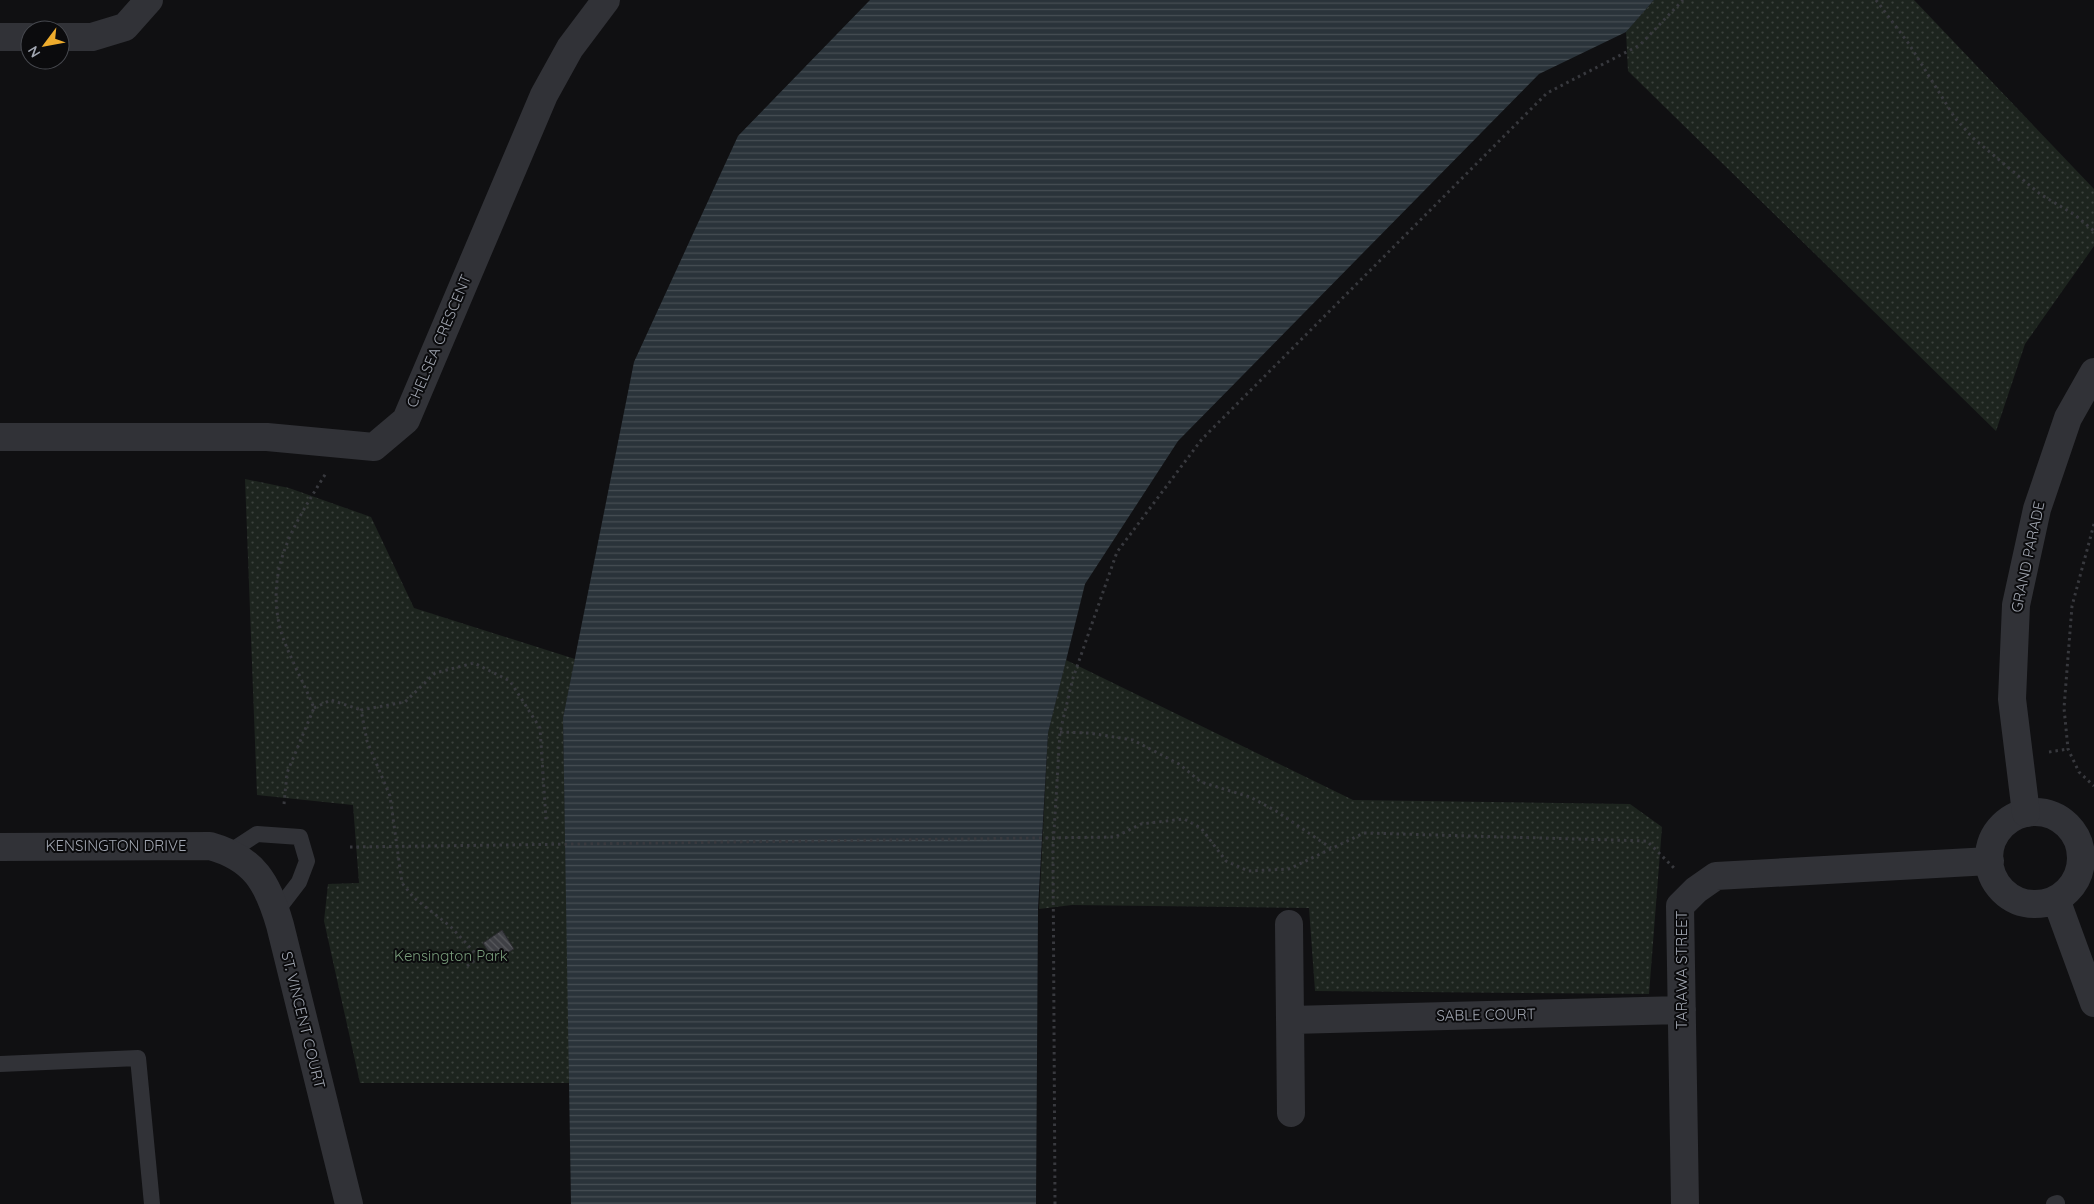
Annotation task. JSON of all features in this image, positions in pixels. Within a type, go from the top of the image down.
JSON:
[{"type":"street","points":[[70,37],[92,37],[125,27],[149,0]]},
{"type":"street","name":"CHELSEA CRESCENT","points":[[0,437],[266,437],[343,446],[374,447],[406,420],[544,95],[570,48],[606,0]]},
{"type":"street","points":[[0,38],[20,37]]},
{"type":"street","name":"GRAND PARADE","points":[[2026,813],[2012,698],[2016,605],[2037,510],[2068,418],[2094,372]]},
{"type":"street","points":[[2040,812],[2054,816],[2067,824],[2076,836],[2081,850],[2079,872],[2068,890],[2056,899],[2042,904],[2027,903],[2013,898],[1997,882],[1990,861],[1991,847],[1995,835],[2013,817],[2026,813],[2040,812]]},
{"type":"street","name":"KENSINGTON DRIVE","points":[[0,847],[210,846],[231,852]]},
{"type":"street","name":"ST. VINCENT COURT","points":[[231,852],[256,871],[270,893],[349,1204]]},
{"type":"street","name":"TARAWA STREET","points":[[1685,1204],[1680,906],[1696,890],[1716,876],[1990,861]]},
{"type":"street","points":[[2056,899],[2094,1003]]},
{"type":"street","points":[[1289,924],[1291,1113]]},
{"type":"street","name":"SABLE COURT","points":[[1291,1020],[1682,1010]]},
{"type":"lane","points":[[231,852],[257,834],[300,837],[307,861],[299,882],[276,912]]},
{"type":"lane","points":[[0,1064],[138,1058],[152,1204]]},
{"type":"path","points":[[1055,1204],[1053,848],[1060,732],[1073,678],[1117,552],[1202,439],[1547,93],[1640,45],[1683,0]]},
{"type":"path","points":[[1876,0],[1909,44],[1955,118],[1973,138],[2040,194],[2075,215],[2094,231]]},
{"type":"path","points":[[314,708],[280,629],[276,588],[279,563],[295,524],[343,446]]},
{"type":"path","points":[[2094,524],[2072,606],[2064,708],[2068,749],[2079,772],[2094,786]]},
{"type":"path","points":[[284,804],[287,773],[314,708],[331,700],[361,710],[405,702],[435,673],[474,663],[510,681],[540,728],[546,820]]},
{"type":"path","points":[[361,710],[367,741],[390,796],[402,883],[406,889],[450,926],[479,957]]},
{"type":"path","points":[[1060,732],[1089,733],[1133,740],[1179,764],[1201,782],[1250,797],[1276,811],[1331,848]]},
{"type":"path","points":[[350,847],[1115,837],[1141,824],[1184,819],[1201,828],[1226,861],[1248,871],[1289,869],[1364,833],[1647,841],[1696,890]]},
{"type":"path","points":[[467,966],[488,951]]},
{"type":"green space","points":[[1654,0],[1914,0],[2094,189],[2094,246],[2025,344],[1996,431],[1628,71],[1626,32]]},
{"type":"green space","name":"Kensington Park","points":[[245,479],[289,488],[371,517],[414,608],[575,659],[563,718],[570,1083],[360,1083],[324,921],[328,884],[359,883],[353,805],[257,795]]},
{"type":"green space","points":[[1066,660],[1353,800],[1630,804],[1662,827],[1649,994],[1315,991],[1309,908],[1072,905],[1039,909],[1048,733]]},
{"type":"shaded area","points":[[870,0],[1654,0],[1626,32],[1539,74],[1178,441],[1085,584],[1048,733],[1038,909],[1036,1204],[571,1204],[563,718],[634,362],[738,136]]},
{"type":"building","points":[[502,930],[514,949],[507,953],[506,951],[493,959],[483,943]]}]
